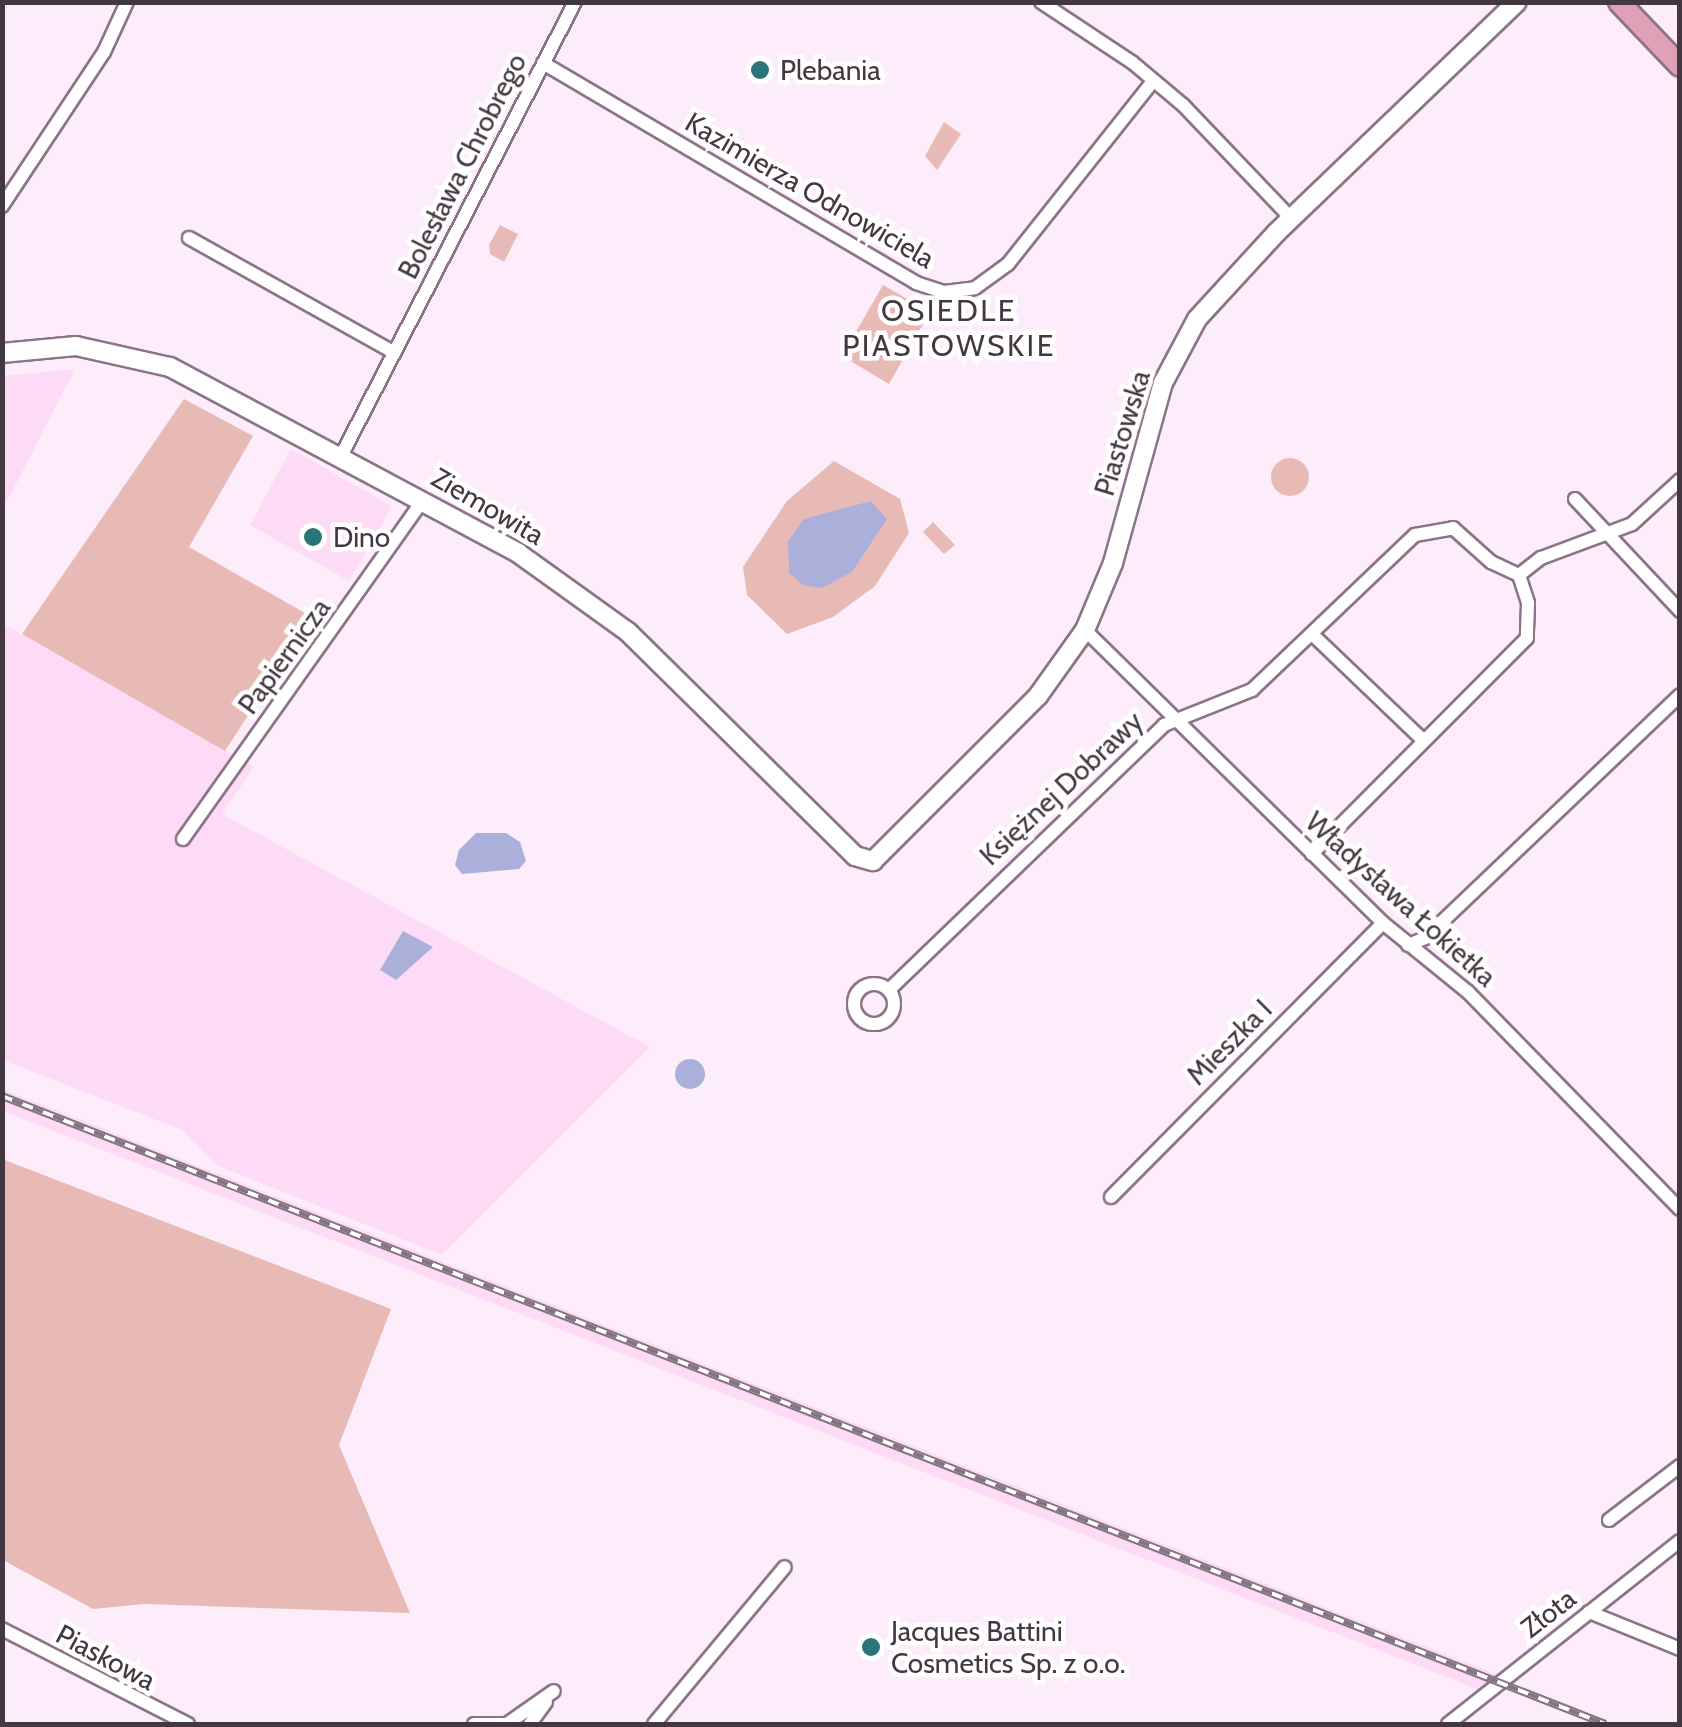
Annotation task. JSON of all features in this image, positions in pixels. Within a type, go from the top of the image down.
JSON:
[{"type":"main road","points":[[1620,2],[1680,66]]},
{"type":"street","points":[[2,206],[104,52],[127,2]]},
{"type":"street","name":"Bolesława Chrobrego","points":[[341,456],[575,2]]},
{"type":"street","points":[[1040,2],[1154,81],[1204,124],[1292,218]]},
{"type":"street","name":"Piastowska","points":[[865,862],[883,855],[995,744],[1085,630],[1113,563],[1148,429],[1179,349],[1238,271],[1517,2]]},
{"type":"street","name":"Kazimierza Odnowiciela","points":[[543,63],[916,283],[944,292],[975,288],[1008,264],[1154,81]]},
{"type":"street","points":[[189,238],[394,352]]},
{"type":"street","name":"Ziemowita","points":[[2,354],[52,345],[136,355],[200,380],[549,573],[628,632],[865,862]]},
{"type":"street","points":[[1312,854],[1526,638],[1528,603],[1519,575],[1541,558],[1607,537],[1632,524],[1680,480]]},
{"type":"street","points":[[1575,499],[1680,610]]},
{"type":"street","name":"Papiernicza","points":[[183,839],[423,500]]},
{"type":"street","name":"Księżnej Dobrawy","points":[[892,987],[1174,719],[1252,690],[1426,528],[1453,528],[1491,562],[1519,575]]},
{"type":"street","name":"Władysława Łokietka","points":[[1085,630],[1383,923],[1468,992],[1680,1209]]},
{"type":"street","points":[[1312,634],[1424,741]]},
{"type":"street","points":[[1408,945],[1425,938],[1680,695]]},
{"type":"street","name":"Mieszka I","points":[[1111,1197],[1383,923]]},
{"type":"street","points":[[1609,1520],[1680,1466]]},
{"type":"street","name":"Złota","points":[[1448,1724],[1680,1540]]},
{"type":"street","points":[[654,1724],[785,1567]]},
{"type":"street","points":[[1590,1612],[1680,1649]]},
{"type":"street","name":"Piaskowa","points":[[2,1629],[188,1724]]},
{"type":"street","points":[[474,1724],[507,1724],[554,1691],[530,1724]]},
{"type":"shaded area","points":[[944,122],[961,134],[937,170],[925,156]]},
{"type":"shaded area","points":[[500,225],[518,234],[504,262],[490,254],[489,245]]},
{"type":"shaded area","points":[[883,285],[930,312],[889,384],[842,356]]},
{"type":"shaded area","points":[[75,369],[3,509],[3,376]]},
{"type":"shaded area","points":[[184,399],[253,436],[189,547],[312,617],[225,751],[22,634]]},
{"type":"shaded area","points":[[291,449],[392,506],[349,581],[250,525]]},
{"type":"shaded area","points":[[1290,458],[1304,463],[1309,477],[1304,491],[1290,496],[1276,491],[1271,477],[1276,463]]},
{"type":"shaded area","points":[[834,461],[900,499],[909,533],[875,586],[833,617],[787,634],[747,595],[743,567],[787,501]]},
{"type":"shaded area","points":[[933,522],[955,545],[944,554],[923,532]]},
{"type":"shaded area","points":[[2,623],[254,767],[222,814],[650,1047],[442,1255],[216,1165],[182,1130],[3,1060]]},
{"type":"shaded area","points":[[2,1089],[1501,1676],[1482,1691],[3,1111]]},
{"type":"shaded area","points":[[2,1159],[391,1309],[339,1445],[410,1613],[144,1604],[93,1609],[3,1560]]},
{"type":"water","points":[[871,501],[887,519],[852,572],[822,588],[803,585],[789,573],[788,541],[804,519]]},
{"type":"water","points":[[476,833],[506,833],[520,842],[526,861],[519,869],[462,874],[455,865],[459,850]]},
{"type":"water","points":[[403,931],[433,947],[396,980],[380,970]]},
{"type":"water","points":[[690,1059],[701,1063],[705,1074],[701,1085],[690,1089],[679,1085],[675,1074],[679,1063]]},
{"type":"railway","points":[[2,1096],[1605,1724]]},
{"type":"place","name":"Plebania","points":[[760,70]]},
{"type":"place","name":"Dino","points":[[313,537]]},
{"type":"place","name":"Jacques Battini Cosmetics Sp. z o.o.","points":[[871,1647]]},
{"type":"district","name":"OSIEDLE PIASTOWSKIE","points":[[949,328]]}]
